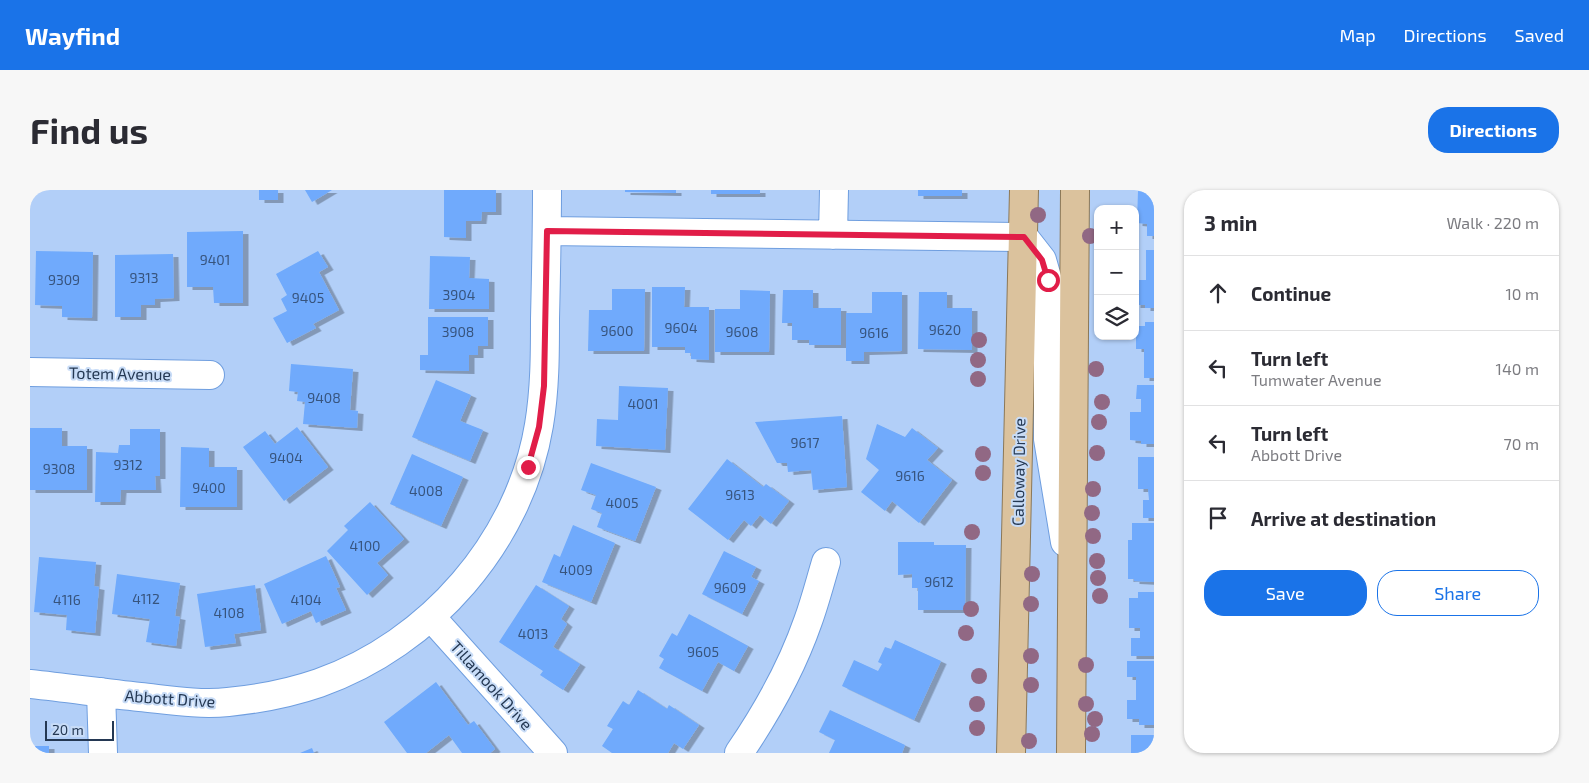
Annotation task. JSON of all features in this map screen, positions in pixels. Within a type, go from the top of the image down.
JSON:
[{"type":"main road","name":"Calloway Drive","points":[[1011,753],[1024,190]]},
{"type":"main road","points":[[1071,753],[1075,190]]},
{"type":"street","name":"Abbott Drive","points":[[30,684],[186,702],[227,702],[274,696],[320,683],[358,666],[394,645],[431,617],[466,581],[494,542],[513,506],[528,467],[539,427],[544,386],[547,190]]},
{"type":"street","points":[[833,235],[834,190]]},
{"type":"street","points":[[547,231],[1024,237],[1042,260],[1048,280],[1048,439],[1072,584]]},
{"type":"street","name":"Totem Avenue","points":[[30,372],[210,375]]},
{"type":"street","points":[[739,753],[784,678],[808,621],[826,562]]},
{"type":"street","name":"Tillamook Drive","points":[[431,617],[553,753]]},
{"type":"street","points":[[101,692],[103,753]]},
{"type":"building","points":[[259,190],[278,190],[278,200],[259,200]]},
{"type":"building","points":[[305,190],[332,190],[312,202]]},
{"type":"building","points":[[444,190],[496,190],[496,212],[482,212],[481,221],[466,221],[466,238],[444,237]]},
{"type":"building","points":[[625,190],[676,190],[676,193],[625,192]]},
{"type":"building","points":[[711,190],[760,190],[760,194],[711,194]]},
{"type":"building","points":[[918,190],[962,190],[962,196],[918,196]]},
{"type":"building","points":[[1146,190],[1154,190],[1154,236],[1147,236],[1147,224],[1139,223],[1138,191],[1146,192]]},
{"type":"building","points":[[243,231],[243,303],[214,303],[213,287],[187,287],[187,232]]},
{"type":"building","points":[[1146,250],[1154,250],[1154,308],[1145,308],[1145,305],[1139,305],[1139,280],[1146,280]]},
{"type":"building","points":[[36,251],[93,252],[92,318],[62,317],[62,306],[35,305]]},
{"type":"building","points":[[318,251],[328,267],[319,272],[339,310],[313,324],[316,328],[287,343],[273,318],[287,311],[281,299],[287,295],[276,274]]},
{"type":"building","points":[[173,254],[174,298],[155,299],[155,305],[141,305],[141,317],[115,317],[115,255]]},
{"type":"building","points":[[430,256],[470,257],[469,278],[489,279],[489,309],[429,309]]},
{"type":"building","points":[[652,287],[685,287],[684,307],[709,307],[709,360],[691,359],[691,353],[685,353],[685,347],[652,347]]},
{"type":"building","points":[[612,289],[645,289],[644,351],[588,351],[589,310],[612,310]]},
{"type":"building","points":[[740,290],[770,291],[769,352],[715,352],[715,309],[740,309]]},
{"type":"building","points":[[783,290],[813,290],[813,308],[841,308],[841,345],[809,345],[809,340],[792,340],[792,323],[782,323]]},
{"type":"building","points":[[872,292],[902,292],[902,351],[864,352],[864,361],[846,361],[846,313],[872,313]]},
{"type":"building","points":[[919,292],[947,292],[947,308],[972,308],[972,350],[918,349]]},
{"type":"building","points":[[428,317],[488,317],[488,346],[478,346],[478,355],[469,355],[469,371],[420,370],[420,355],[428,355]]},
{"type":"building","points":[[1145,322],[1154,322],[1154,378],[1144,378],[1144,349],[1136,349],[1136,340],[1139,340],[1139,326],[1145,326]]},
{"type":"building","points":[[291,364],[353,369],[350,410],[358,411],[357,428],[303,424],[305,402],[297,401],[298,392],[289,391]]},
{"type":"building","points":[[436,380],[471,395],[460,421],[483,430],[470,461],[412,437]]},
{"type":"building","points":[[1137,385],[1154,385],[1154,444],[1141,444],[1141,441],[1130,440],[1130,412],[1141,412],[1141,399],[1136,399]]},
{"type":"building","points":[[619,386],[668,388],[665,450],[596,446],[597,419],[618,420]]},
{"type":"building","points":[[842,416],[847,487],[813,490],[811,470],[788,472],[787,463],[777,463],[755,422]]},
{"type":"building","points":[[877,424],[905,437],[912,428],[938,448],[927,460],[952,480],[919,523],[892,501],[885,511],[861,492],[879,470],[866,459]]},
{"type":"building","points":[[297,427],[328,467],[284,501],[243,447],[265,431],[275,444]]},
{"type":"building","points":[[30,428],[62,428],[62,446],[87,446],[87,490],[30,490]]},
{"type":"building","points":[[130,429],[160,429],[160,476],[155,476],[156,490],[121,490],[120,502],[95,502],[96,452],[118,453],[119,445],[130,445]]},
{"type":"building","points":[[181,447],[209,448],[209,467],[237,467],[237,507],[180,507]]},
{"type":"building","points":[[412,454],[463,477],[441,526],[390,504]]},
{"type":"building","points":[[1138,457],[1154,457],[1154,518],[1143,518],[1143,500],[1149,500],[1148,489],[1138,489]]},
{"type":"building","points":[[727,459],[763,487],[766,484],[789,501],[771,524],[760,515],[751,526],[744,520],[728,540],[688,509]]},
{"type":"building","points":[[591,463],[656,487],[635,541],[597,527],[602,513],[591,509],[596,495],[581,490]]},
{"type":"building","points":[[370,502],[404,539],[377,563],[388,575],[367,595],[327,551],[348,530],[344,526]]},
{"type":"building","points":[[1132,523],[1154,523],[1154,582],[1128,579],[1128,540],[1132,540]]},
{"type":"building","points":[[573,525],[615,543],[591,602],[542,582],[554,554],[560,557]]},
{"type":"building","points":[[898,542],[934,542],[934,545],[966,545],[965,610],[918,610],[918,588],[912,588],[912,574],[898,575]]},
{"type":"building","points":[[724,551],[756,567],[751,577],[759,581],[742,614],[702,594]]},
{"type":"building","points":[[326,556],[340,587],[336,588],[346,610],[316,623],[311,611],[282,624],[264,584]]},
{"type":"building","points":[[39,557],[96,562],[94,586],[99,587],[95,633],[66,630],[67,615],[34,612]]},
{"type":"building","points":[[117,574],[180,583],[175,616],[180,617],[176,646],[146,642],[150,619],[112,614]]},
{"type":"building","points":[[255,585],[261,630],[234,634],[236,643],[205,647],[197,594]]},
{"type":"building","points":[[536,585],[569,606],[561,619],[567,624],[553,647],[580,664],[563,690],[540,675],[543,671],[499,642]]},
{"type":"building","points":[[1138,592],[1154,592],[1154,656],[1131,656],[1131,638],[1140,638],[1140,628],[1129,628],[1129,598],[1138,598]]},
{"type":"building","points":[[689,614],[748,646],[734,671],[718,662],[702,691],[659,668],[664,659],[659,656],[672,633],[677,636]]},
{"type":"building","points":[[895,640],[941,661],[914,720],[842,686],[854,660],[878,671],[882,664],[878,662],[885,647],[891,649]]},
{"type":"building","points":[[1127,661],[1154,661],[1154,725],[1139,725],[1139,719],[1127,719],[1127,700],[1136,700],[1136,677],[1127,677]]},
{"type":"building","points":[[436,682],[468,725],[474,721],[495,749],[490,753],[462,753],[449,735],[426,753],[407,753],[384,722]]},
{"type":"building","points":[[638,690],[667,709],[669,705],[699,725],[683,749],[674,743],[668,753],[612,753],[602,746],[613,729],[607,726],[623,701],[629,705]]},
{"type":"building","points":[[830,710],[905,745],[902,753],[829,753],[835,740],[819,732]]},
{"type":"building","points":[[1131,735],[1154,735],[1154,753],[1131,753]]},
{"type":"building","points":[[30,746],[49,746],[49,753],[30,753]]},
{"type":"building","points":[[312,748],[314,753],[300,753]]},
{"type":"route","points":[[528,467],[539,427],[544,386],[547,231],[1024,237],[1042,260],[1048,280]]}]
